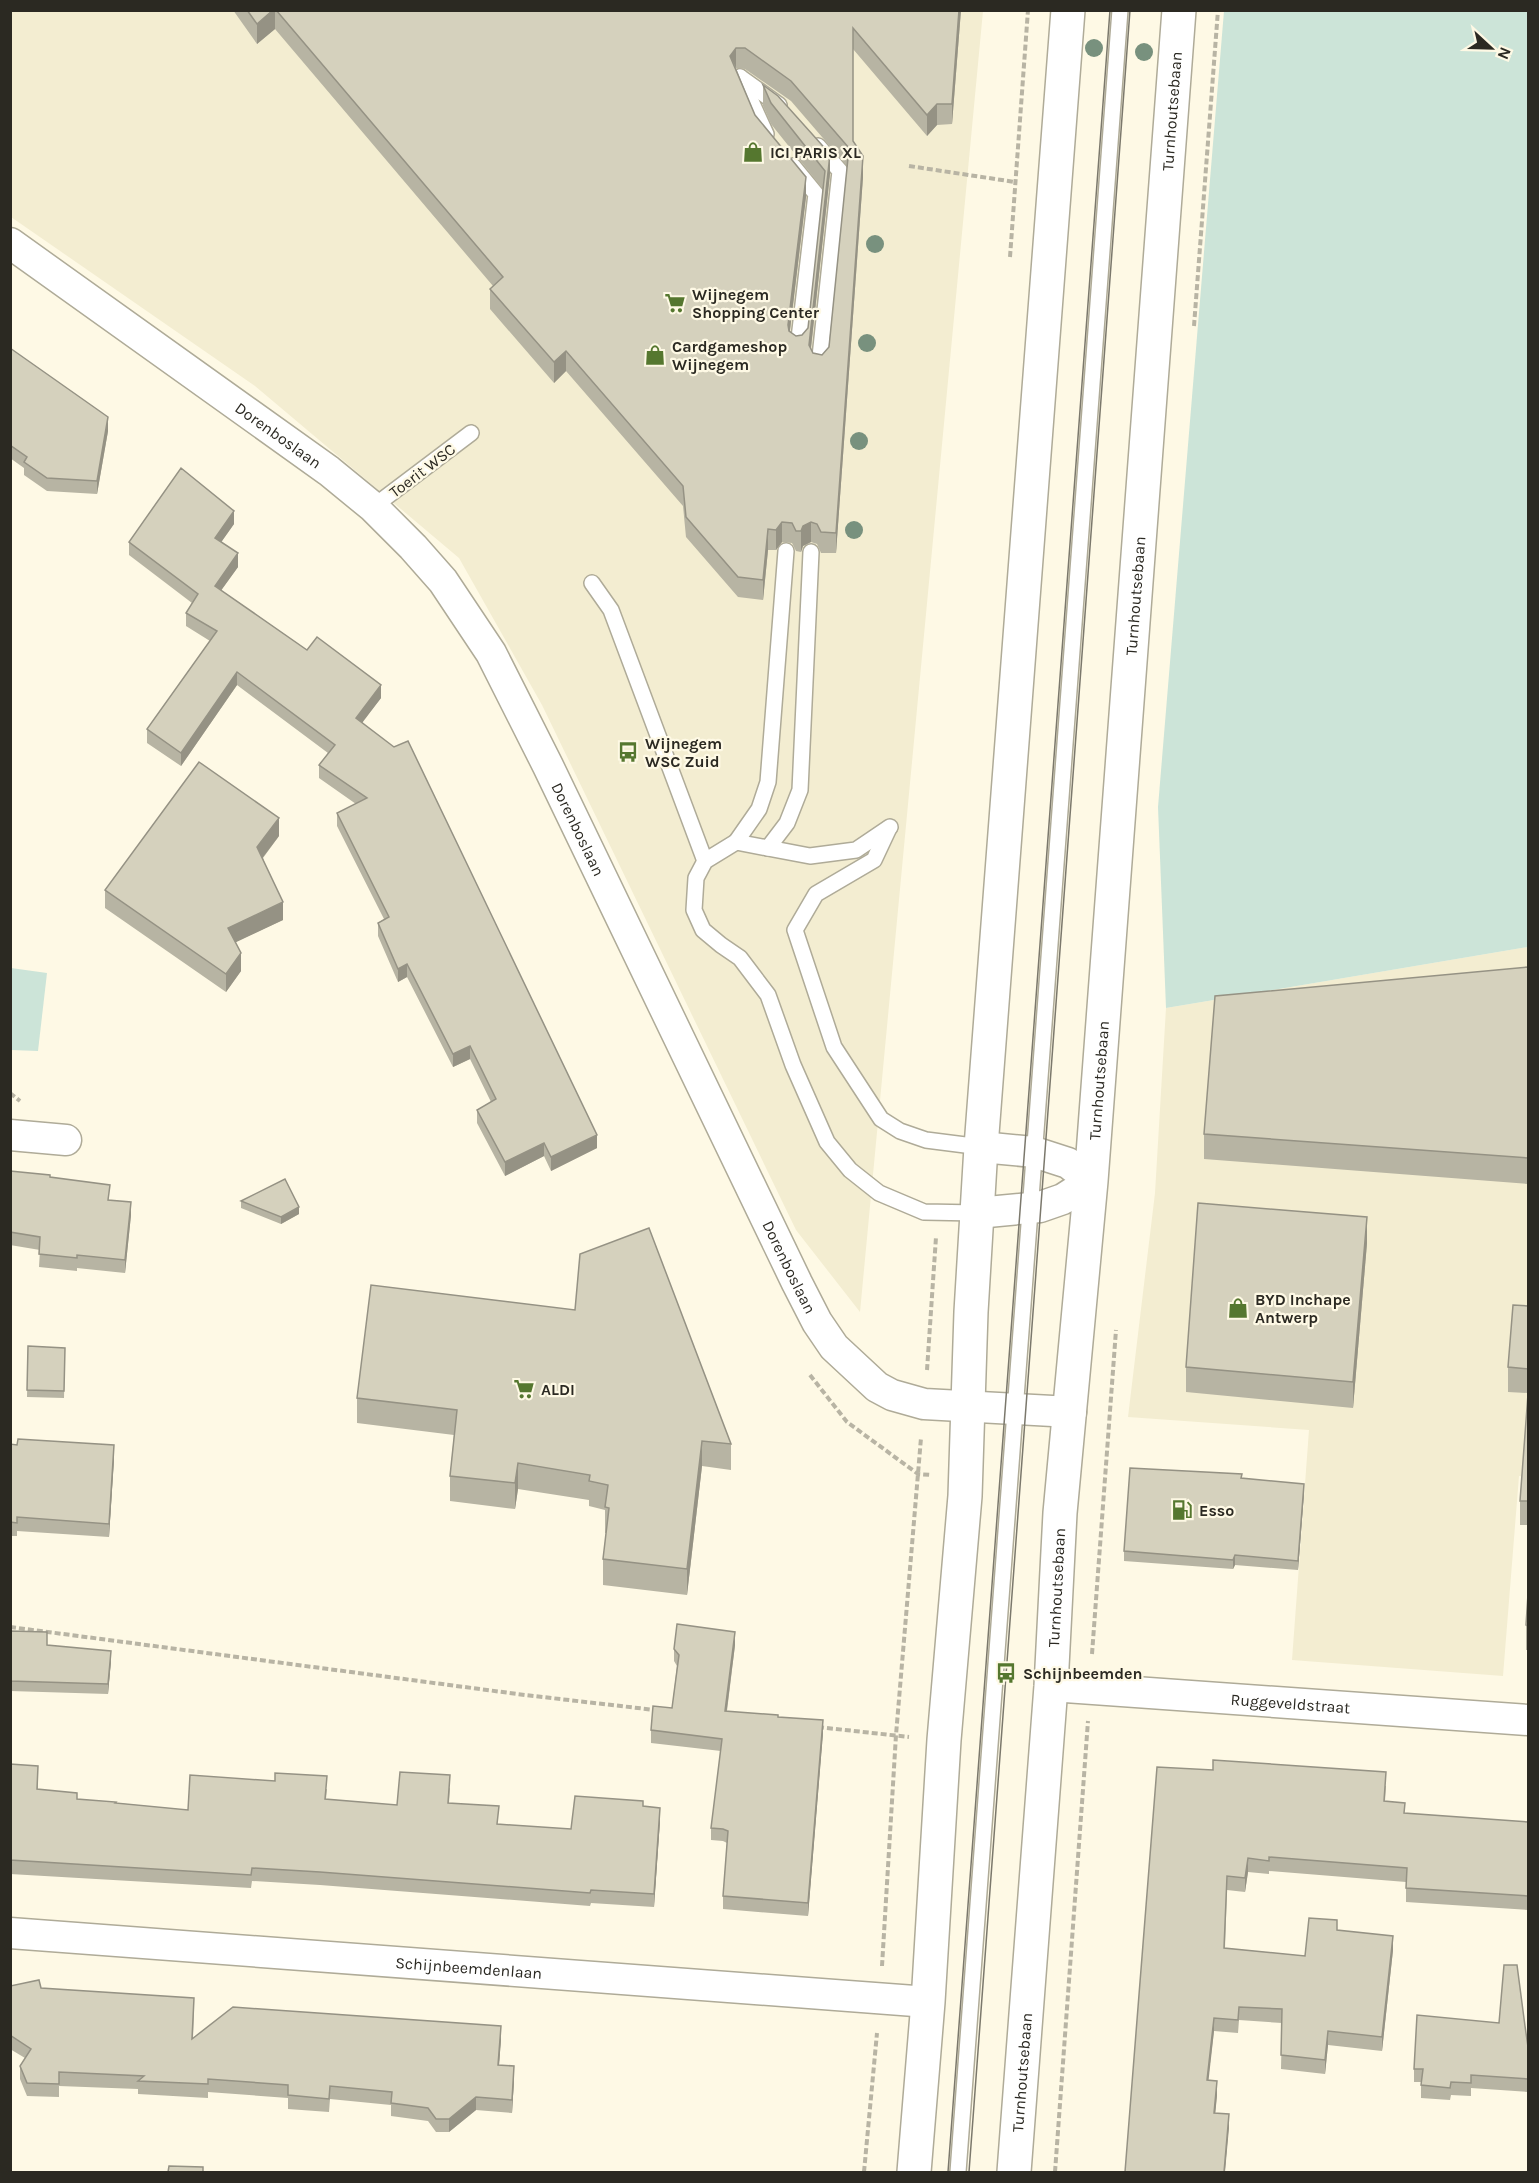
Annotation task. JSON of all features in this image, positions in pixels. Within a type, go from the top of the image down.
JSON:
[{"type":"main road","points":[[914,2172],[928,2002],[944,1740],[965,1496],[981,1147],[1068,10]]},
{"type":"main road","name":"Turnhoutsebaan","points":[[1014,2172],[1051,1686],[1060,1513],[1091,1181],[1179,10]]},
{"type":"street","name":"Dorenboslaan","points":[[10,243],[328,471],[373,507],[443,581],[491,653],[817,1322],[834,1347],[877,1387],[892,1395],[924,1404],[1071,1412]]},
{"type":"street","points":[[10,1135],[66,1140]]},
{"type":"street","points":[[977,1213],[1030,1209],[1063,1198],[1091,1181],[1068,1163],[1034,1152],[981,1147]]},
{"type":"street","name":"Ruggeveldstraat","points":[[1051,1686],[1528,1720]]},
{"type":"street","name":"Schijnbeemdenlaan","points":[[10,1934],[928,2002]]},
{"type":"lane","points":[[958,2172],[1120,10]]},
{"type":"lane","points":[[793,118],[785,109],[740,76],[763,129],[816,194],[798,347]]},
{"type":"lane","points":[[808,136],[840,171],[819,366]]},
{"type":"lane","name":"Toerit WSC","points":[[373,507],[471,433]]},
{"type":"lane","points":[[786,551],[768,782],[759,809],[736,842],[705,861],[696,878],[694,910],[703,930],[740,958],[768,995],[797,1075],[827,1142],[850,1170],[879,1193],[924,1212],[977,1213]]},
{"type":"lane","points":[[768,848],[787,823],[800,790],[811,552]]},
{"type":"lane","points":[[592,583],[611,610],[705,861]]},
{"type":"lane","points":[[736,842],[810,856],[856,850],[890,827],[874,860],[816,894],[795,930],[834,1047],[880,1119],[900,1131],[926,1140],[981,1147]]},
{"type":"path","points":[[909,166],[1016,182]]},
{"type":"path","points":[[864,2172],[880,1998],[896,1735],[938,1212]]},
{"type":"path","points":[[1055,2172],[1117,1323]]},
{"type":"path","points":[[804,1368],[847,1422],[918,1474]]},
{"type":"path","points":[[10,1627],[525,1695],[659,1710]]},
{"type":"path","points":[[808,1726],[944,1740]]},
{"type":"shaded area","points":[[11,11],[983,11],[860,1312],[796,1230],[542,705],[459,558],[255,386],[11,217]]},
{"type":"shaded area","points":[[1528,947],[1528,1477],[1519,1476],[1503,1676],[1292,1660],[1309,1430],[1128,1417],[1155,1193],[1166,1008]]},
{"type":"green space","points":[[1224,11],[1528,11],[1528,947],[1166,1008],[1158,807]]},
{"type":"green space","points":[[11,968],[47,973],[38,1051],[11,1050]]},
{"type":"building","points":[[247,10],[273,10],[257,24]]},
{"type":"building","name":"Wijnegem Shopping Center","points":[[276,10],[959,10],[952,104],[937,104],[927,115],[853,28],[853,141],[863,156],[836,533],[821,532],[817,524],[811,522],[803,526],[801,531],[796,531],[792,523],[782,522],[776,530],[768,529],[763,580],[738,577],[686,517],[683,486],[566,351],[554,362],[490,289],[503,277]],"holes":[[[736,48],[745,48],[791,81],[849,148],[829,347],[822,355],[813,353],[809,345],[830,154],[778,96],[763,85],[771,103],[825,171],[808,328],[802,335],[796,336],[789,331],[788,325],[806,177],[755,115],[730,56]]]},
{"type":"building","points":[[10,348],[108,417],[97,481],[47,478],[24,462],[27,457],[10,445]]},
{"type":"building","points":[[181,468],[234,511],[215,538],[238,553],[215,586],[307,650],[317,637],[381,685],[356,718],[394,747],[408,741],[597,1135],[551,1157],[544,1143],[505,1162],[477,1110],[496,1099],[470,1046],[453,1054],[407,964],[398,969],[378,923],[389,917],[337,813],[367,798],[319,765],[335,745],[237,672],[181,753],[147,729],[217,631],[186,613],[198,594],[129,542]]},
{"type":"building","points":[[199,762],[279,818],[257,847],[283,902],[228,928],[241,953],[226,974],[105,890]]},
{"type":"building","points":[[1528,967],[1528,1158],[1204,1134],[1215,996]]},
{"type":"building","points":[[10,1171],[110,1185],[108,1200],[131,1202],[125,1260],[39,1254],[40,1237],[10,1232]]},
{"type":"building","points":[[285,1179],[299,1207],[281,1217],[241,1201]]},
{"type":"building","points":[[1198,1203],[1367,1217],[1353,1382],[1186,1367]]},
{"type":"building","points":[[649,1228],[731,1444],[702,1441],[687,1569],[603,1559],[609,1508],[605,1507],[608,1485],[589,1481],[590,1475],[518,1463],[515,1483],[450,1476],[457,1410],[357,1398],[371,1285],[575,1310],[580,1254]]},
{"type":"building","points":[[1513,1305],[1528,1306],[1528,1369],[1508,1367]]},
{"type":"building","points":[[28,1346],[65,1348],[64,1391],[27,1390]]},
{"type":"building","points":[[1528,1394],[1528,1501],[1520,1501]]},
{"type":"building","points":[[18,1439],[114,1445],[109,1524],[17,1517],[17,1523],[10,1522],[10,1444],[17,1445]]},
{"type":"building","points":[[1130,1468],[1242,1474],[1241,1478],[1304,1484],[1298,1561],[1235,1555],[1233,1560],[1124,1551]]},
{"type":"building","points":[[1528,1594],[1528,1626],[1526,1625]]},
{"type":"building","points":[[677,1624],[735,1632],[725,1711],[823,1720],[808,1903],[723,1896],[728,1831],[711,1828],[722,1739],[651,1730],[653,1706],[672,1708],[679,1655],[674,1649]]},
{"type":"building","points":[[10,1631],[47,1632],[47,1645],[111,1651],[108,1684],[10,1681]]},
{"type":"building","points":[[1213,1760],[1386,1772],[1384,1801],[1405,1803],[1404,1813],[1528,1822],[1528,1896],[1406,1888],[1407,1868],[1269,1857],[1269,1861],[1248,1858],[1245,1878],[1227,1876],[1224,1948],[1305,1956],[1309,1918],[1337,1920],[1337,1930],[1393,1936],[1382,2037],[1328,2031],[1325,2060],[1281,2055],[1282,2009],[1239,2007],[1238,2020],[1214,2018],[1207,2080],[1217,2081],[1214,2113],[1229,2114],[1224,2172],[1125,2172],[1157,1767],[1213,1770]]},
{"type":"building","points":[[10,1764],[38,1766],[37,1789],[77,1793],[77,1799],[188,1810],[190,1775],[275,1781],[275,1773],[327,1776],[325,1799],[397,1805],[400,1772],[450,1775],[448,1803],[499,1806],[497,1824],[571,1829],[575,1796],[643,1801],[643,1806],[660,1808],[654,1894],[591,1890],[590,1893],[252,1868],[251,1875],[10,1860]]},
{"type":"building","points":[[1504,1965],[1517,1965],[1528,2047],[1528,2079],[1471,2075],[1471,2083],[1451,2082],[1450,2088],[1421,2085],[1423,2069],[1414,2069],[1417,2015],[1499,2023]]},
{"type":"building","points":[[39,1980],[41,1988],[194,1998],[192,2039],[233,2007],[501,2026],[498,2065],[514,2066],[512,2100],[476,2097],[449,2119],[436,2119],[428,2108],[391,2103],[392,2092],[330,2086],[329,2099],[288,2095],[288,2085],[208,2079],[208,2084],[138,2081],[144,2076],[59,2072],[59,2084],[27,2083],[20,2066],[31,2049],[10,2035],[10,1986]]},
{"type":"building","points":[[169,2166],[203,2167],[203,2172],[168,2172]]},
{"type":"tram line","points":[[948,2172],[1110,10]]},
{"type":"tram line","points":[[969,2172],[1130,10]]},
{"type":"place","name":"ICI PARIS XL","points":[[753,152]]},
{"type":"place","name":"Wijnegem Shopping Center","points":[[675,303]]},
{"type":"place","name":"Cardgameshop Wijnegem","points":[[655,355]]},
{"type":"place","name":"Wijnegem WSC Zuid","points":[[628,752]]},
{"type":"place","name":"BYD Inchape Antwerp","points":[[1238,1308]]},
{"type":"place","name":"ALDI","points":[[524,1389]]},
{"type":"place","name":"Esso","points":[[1182,1510]]},
{"type":"place","name":"Schijnbeemden","points":[[1006,1673]]}]
